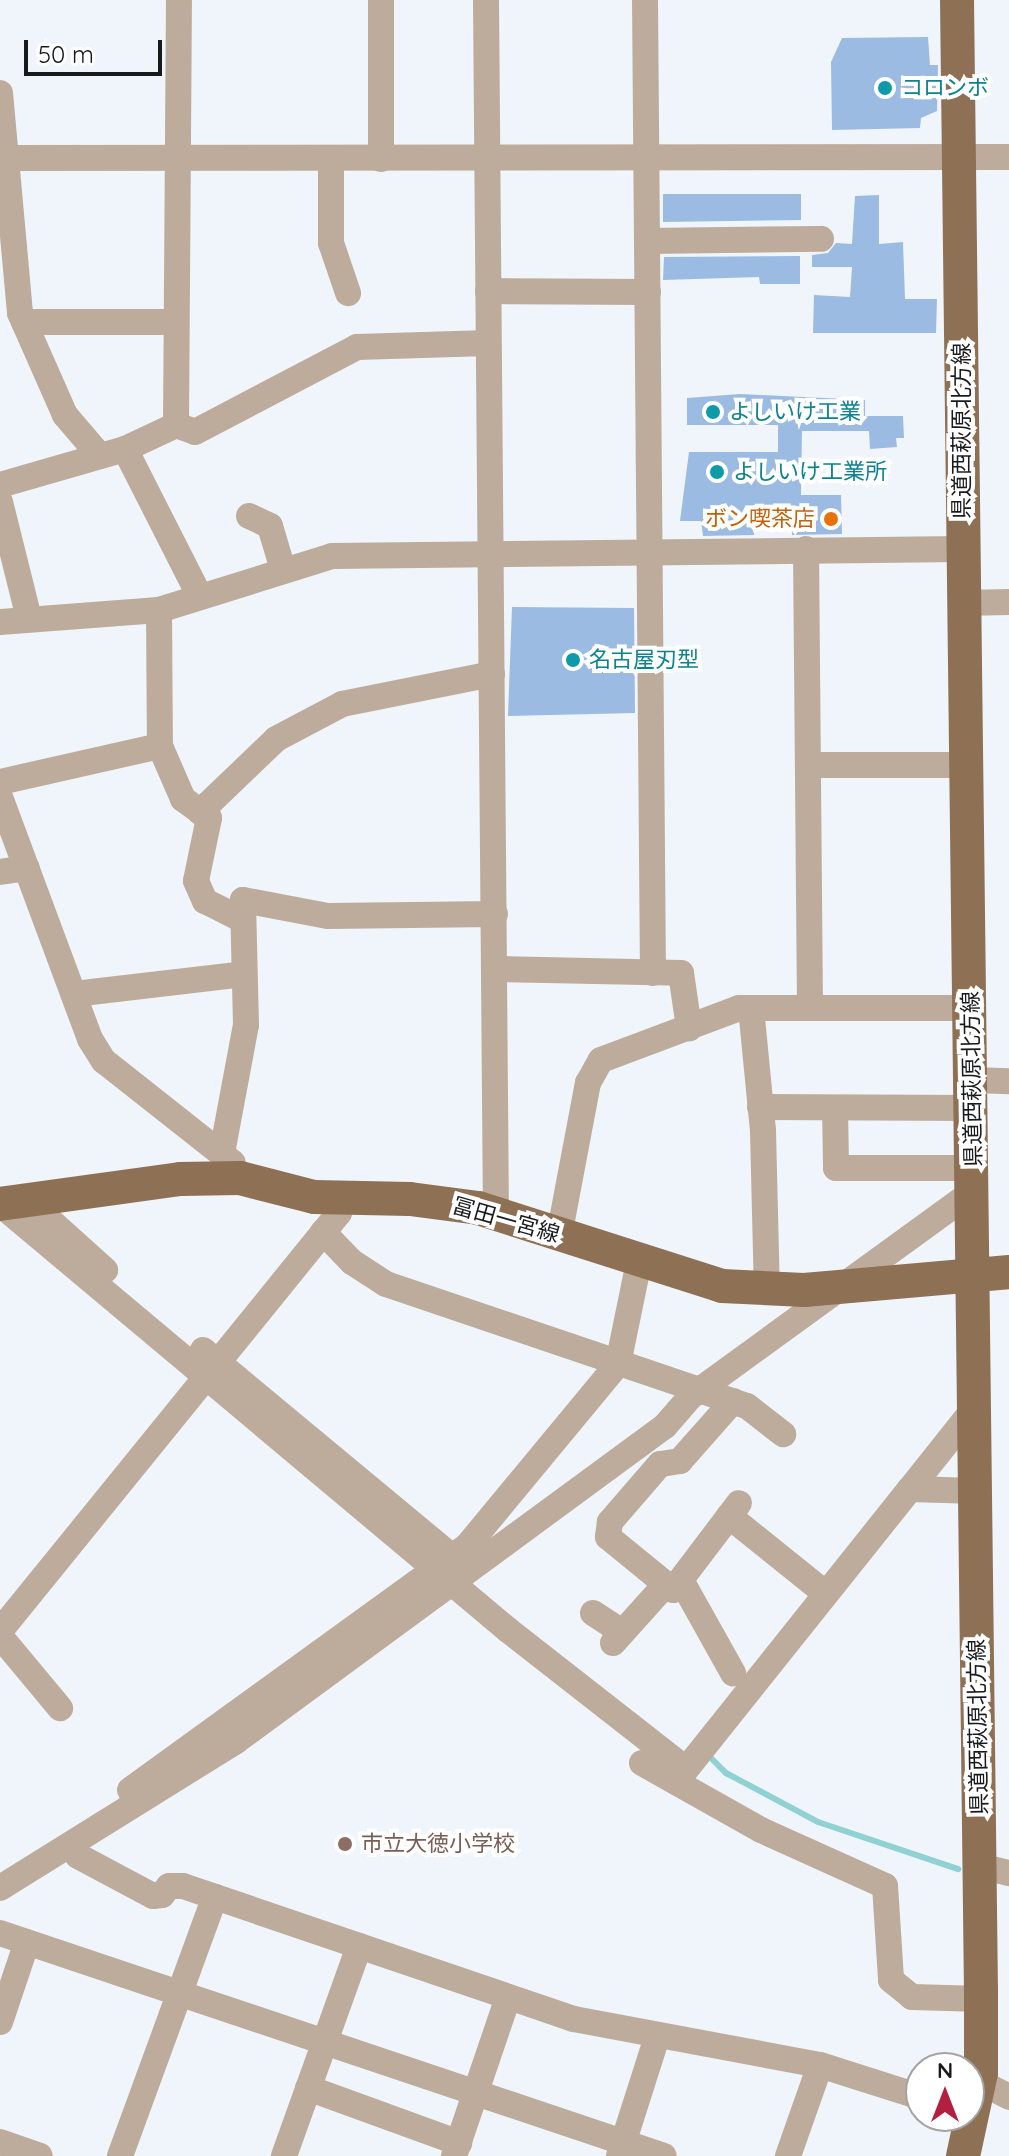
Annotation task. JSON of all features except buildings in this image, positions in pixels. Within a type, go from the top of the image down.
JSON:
[{"type":"main road","name":"県道西萩原北方線","points":[[957,0],[976,1491],[994,1879],[981,1999],[982,2052]]},
{"type":"main road","name":"冨田一宮線","points":[[9,1203],[180,1179],[231,1165],[341,1200],[410,1199],[496,1214],[698,1281],[767,1291],[1009,1272]]},
{"type":"main road","name":"県道西萩原北方線","points":[[963,2156],[972,2132]]},
{"type":"street","points":[[176,425],[174,322],[179,0]]},
{"type":"street","points":[[381,0],[381,159]]},
{"type":"street","points":[[486,0],[496,1214]]},
{"type":"street","points":[[645,0],[652,549],[653,973]]},
{"type":"street","points":[[0,93],[3,158],[24,322],[65,415],[112,452],[199,595]]},
{"type":"street","points":[[3,158],[1009,157]]},
{"type":"street","points":[[331,160],[331,243],[348,293]]},
{"type":"street","points":[[647,241],[821,239]]},
{"type":"street","points":[[488,291],[648,292]]},
{"type":"street","points":[[24,322],[174,322]]},
{"type":"street","points":[[0,485],[112,452],[176,425],[195,432],[357,347],[488,343]]},
{"type":"street","points":[[0,502],[29,618]]},
{"type":"street","points":[[249,516],[270,526],[283,570]]},
{"type":"street","points":[[0,622],[159,610],[199,595],[332,556],[652,549],[962,549]]},
{"type":"street","points":[[806,549],[810,1008]]},
{"type":"street","points":[[963,603],[1009,602]]},
{"type":"street","points":[[159,610],[160,746],[183,799],[209,818],[196,881],[205,901],[243,920]]},
{"type":"street","points":[[200,812],[276,739],[342,704],[492,674]]},
{"type":"street","points":[[0,782],[160,746]]},
{"type":"street","points":[[808,765],[966,765]]},
{"type":"street","points":[[0,797],[74,994],[104,1061],[231,1165]]},
{"type":"street","points":[[0,872],[27,868]]},
{"type":"street","points":[[231,1165],[244,1038],[243,900],[328,916],[495,914]]},
{"type":"street","points":[[496,969],[681,973],[689,1028]]},
{"type":"street","points":[[74,994],[244,974]]},
{"type":"street","points":[[751,1008],[760,1107],[767,1291]]},
{"type":"street","points":[[559,1236],[588,1083],[601,1060],[751,1008],[970,1008]]},
{"type":"street","points":[[760,1107],[835,1108],[972,1094],[1009,1081]]},
{"type":"street","points":[[835,1108],[836,1168],[974,1179]]},
{"type":"street","points":[[0,1880],[447,1570],[665,1426],[701,1390],[844,1286],[974,1179]]},
{"type":"street","points":[[60,1708],[0,1633],[339,1213],[341,1200]]},
{"type":"street","points":[[9,1203],[213,1370],[681,1775],[761,1830],[885,1886],[891,1980],[912,1997],[981,1999]]},
{"type":"street","points":[[323,1232],[352,1262],[386,1284],[733,1401],[783,1434]]},
{"type":"street","points":[[0,1888],[71,1847],[236,1741],[447,1570],[618,1364],[639,1262]]},
{"type":"street","points":[[733,1401],[680,1461],[660,1464],[610,1522],[608,1537],[674,1582],[733,1673]]},
{"type":"street","points":[[681,1775],[976,1406]]},
{"type":"street","points":[[910,1489],[976,1491]]},
{"type":"street","points":[[593,1613],[618,1638],[674,1582],[734,1509],[826,1594]]},
{"type":"street","points":[[642,1763],[681,1775]]},
{"type":"street","points":[[71,1847],[78,1856],[153,1896],[162,1895],[169,1886],[215,1897],[574,2019],[657,2037],[820,2065],[905,2092]]},
{"type":"street","points":[[120,2156],[178,1990],[215,1897]]},
{"type":"street","points":[[0,1933],[477,2090],[622,2149],[664,2156]]},
{"type":"street","points":[[0,2022],[27,1942]]},
{"type":"street","points":[[284,2156],[359,1946]]},
{"type":"street","points":[[308,2088],[456,2150],[508,1997]]},
{"type":"street","points":[[622,2149],[657,2037]]},
{"type":"street","points":[[788,2156],[820,2065]]},
{"type":"street","points":[[0,2142],[40,2156]]},
{"type":"waterway","points":[[710,1757],[726,1773],[818,1822],[958,1869]]},
{"type":"place","name":"コロンボ","points":[[885,88]]},
{"type":"place","name":"よしいけ工業","points":[[713,412]]},
{"type":"place","name":"よしいけ工業所","points":[[717,472]]},
{"type":"place","name":"ボン喫茶店","points":[[831,519]]},
{"type":"place","name":"名古屋刃型","points":[[573,660]]},
{"type":"place","name":"市立大徳小学校","points":[[345,1844]]}]
